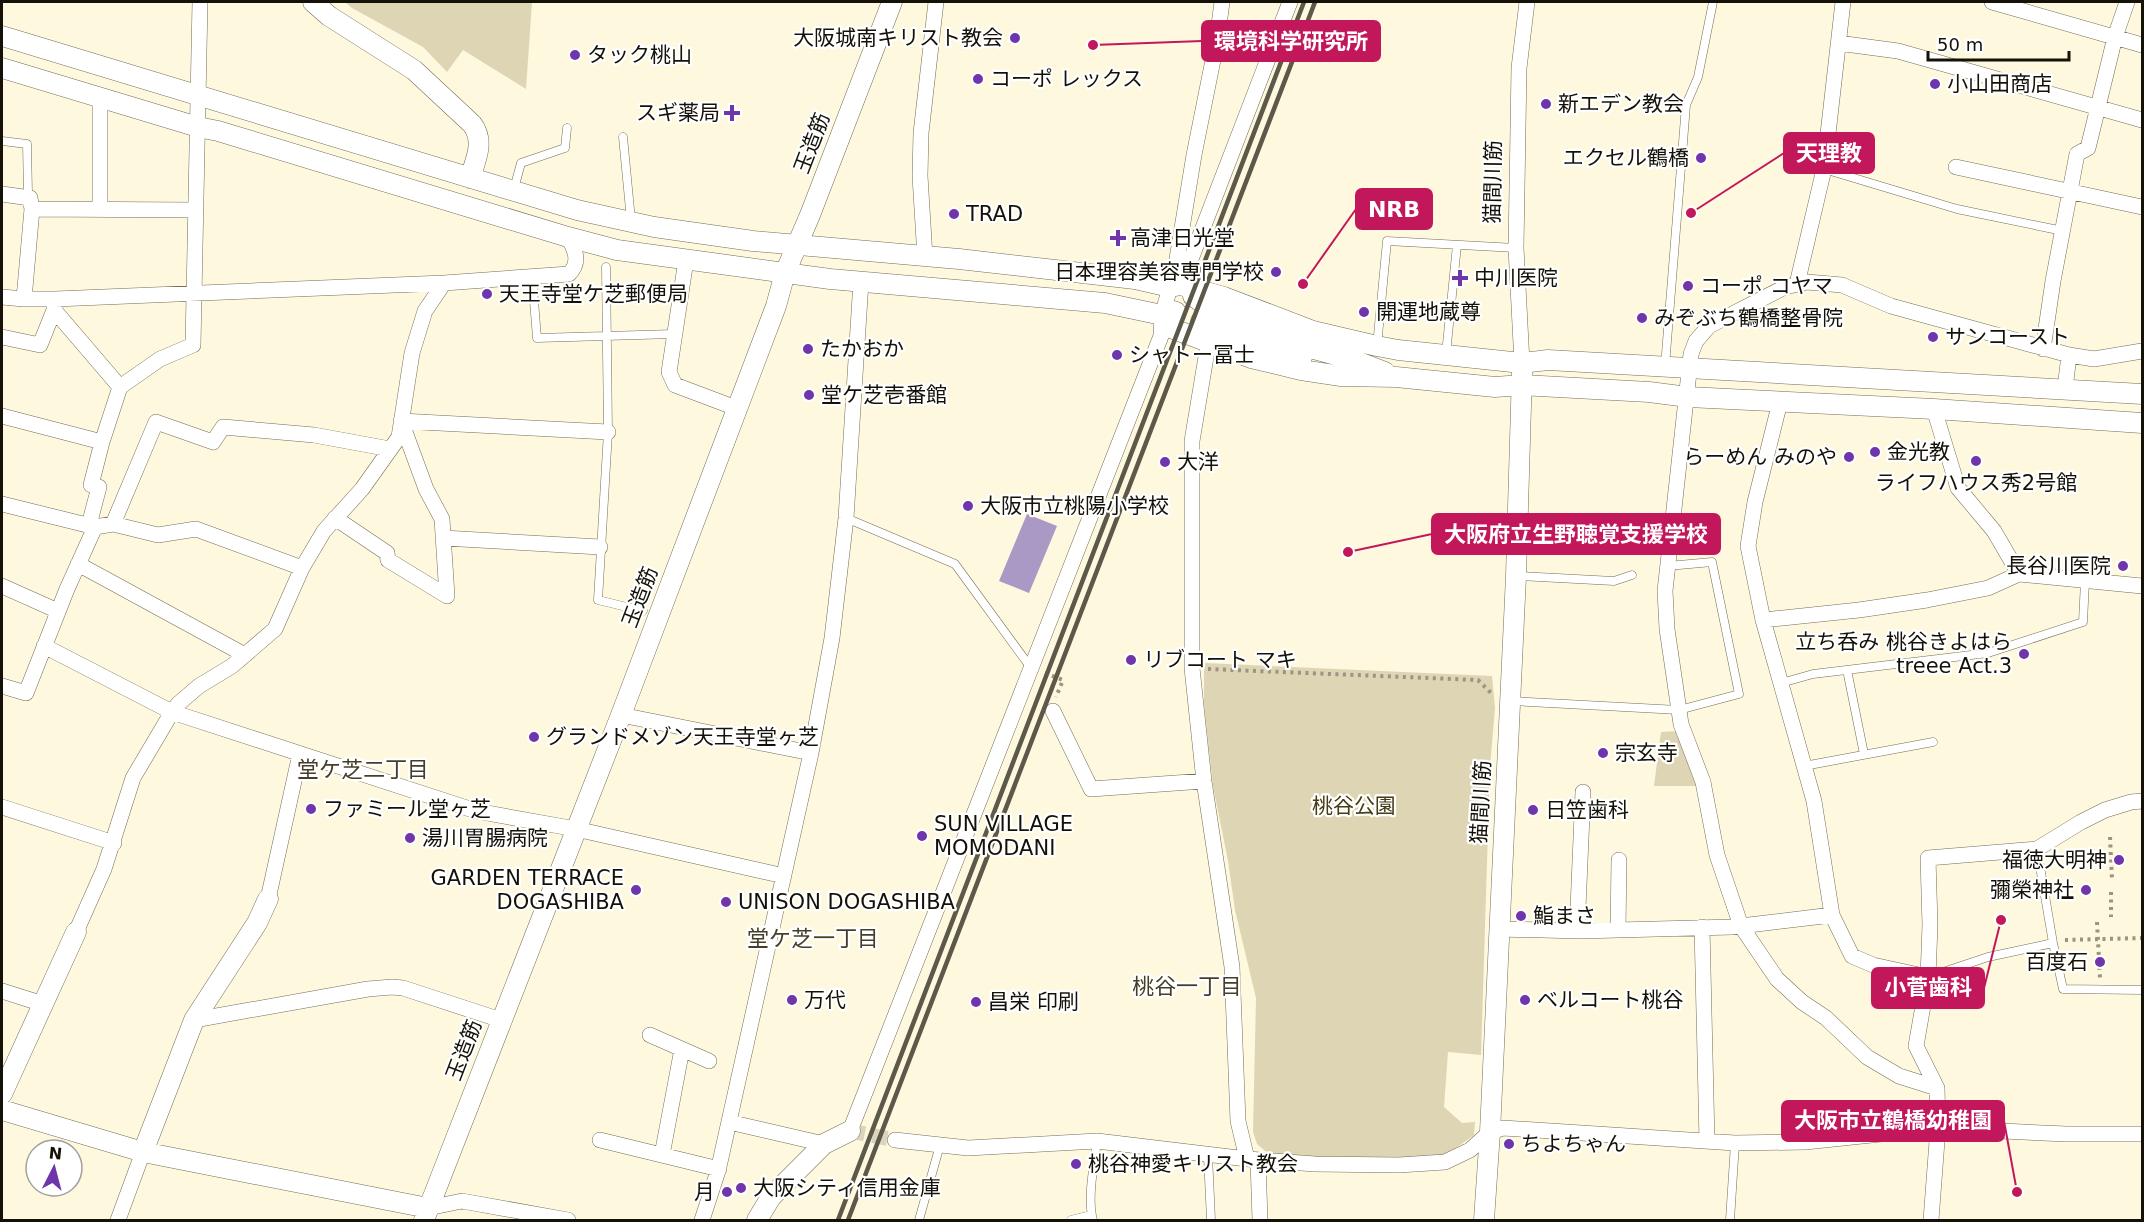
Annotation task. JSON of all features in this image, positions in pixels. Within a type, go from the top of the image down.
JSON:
[{"type":"street","points":[[2,686],[26,693],[78,564],[92,526],[99,486],[91,485],[120,387],[159,359],[193,345],[200,2]]},
{"type":"street","points":[[313,2],[328,16],[414,70],[472,124],[477,131],[479,142],[470,178]]},
{"type":"street","name":"玉造筋","points":[[424,1216],[621,715],[776,306],[784,273],[810,215],[892,2]]},
{"type":"street","points":[[925,257],[920,176],[921,133],[936,2]]},
{"type":"street","points":[[1176,286],[1176,272],[1194,155],[1217,40],[1222,2]]},
{"type":"street","points":[[757,1221],[771,1197],[824,1144],[850,1131],[1161,336],[1176,286],[1290,2]]},
{"type":"street","name":"猫間川筋","points":[[1484,1221],[1516,576],[1522,385],[1516,248],[1519,68],[1527,2]]},
{"type":"street","points":[[1797,284],[1824,169],[1843,2]]},
{"type":"street","points":[[1992,2],[2142,45]]},
{"type":"street","points":[[2043,349],[2053,281],[2078,154],[2088,148],[2115,37],[2127,2]]},
{"type":"street","points":[[2,36],[577,210],[654,227],[753,241],[1135,279],[1176,286],[1196,299],[1251,358],[1301,370],[1341,376],[1396,376],[1495,387],[1522,385],[1649,392],[1688,398],[1934,409],[2142,423]]},
{"type":"street","points":[[1838,43],[1898,51],[2142,120]]},
{"type":"street","points":[[2,68],[198,128],[218,130],[616,250],[784,273],[1105,303],[1169,314]]},
{"type":"street","points":[[99,209],[100,97]]},
{"type":"street","points":[[1956,167],[2142,207]]},
{"type":"street","points":[[2,194],[31,203],[99,209],[194,210]]},
{"type":"street","points":[[24,299],[31,203]]},
{"type":"street","points":[[2,297],[55,305],[193,292],[444,283],[569,274],[575,268],[575,252],[568,237]]},
{"type":"street","points":[[686,260],[669,372],[672,381],[675,385],[736,408]]},
{"type":"street","points":[[702,1221],[719,1169],[811,753],[832,638],[846,518],[861,281]]},
{"type":"street","points":[[1937,1088],[1899,1076],[1867,1057],[1826,1018],[1802,1002],[1777,979],[1741,926],[1717,855],[1703,782],[1681,724],[1667,629],[1665,591],[1688,398],[1691,354],[1696,341],[1709,326],[1785,287],[1807,282],[1842,285],[1891,306],[2069,355],[2094,359],[2142,351]]},
{"type":"street","points":[[2,1094],[104,869],[133,778],[178,704],[199,686],[232,666],[275,629],[302,568],[324,531],[362,489],[399,437],[412,353],[424,311],[444,283]]},
{"type":"street","points":[[2,337],[40,345],[55,305]]},
{"type":"street","points":[[55,305],[120,387]]},
{"type":"street","points":[[1169,314],[1168,327],[1213,319],[1313,331],[1377,346],[1522,363],[1548,360],[2142,394]]},
{"type":"street","points":[[1213,319],[1351,358],[1396,376]]},
{"type":"street","points":[[1213,319],[1192,441],[1192,668],[1204,781],[1232,967],[1238,1121],[1253,1160],[1260,1221]]},
{"type":"street","points":[[2065,389],[2069,355]]},
{"type":"street","points":[[1780,402],[1755,502],[1749,546],[1763,620],[1814,801],[1832,915],[1852,956],[1873,965],[1928,977]]},
{"type":"street","points":[[1934,409],[1958,488],[1994,531],[2019,574]]},
{"type":"street","points":[[2,416],[102,442]]},
{"type":"street","points":[[401,421],[608,432]]},
{"type":"street","points":[[335,519],[387,553],[388,560],[447,596],[442,519],[426,489],[401,421]]},
{"type":"street","points":[[113,524],[156,422],[213,442],[223,427],[314,435],[390,449]]},
{"type":"street","points":[[2,504],[92,526],[113,524],[158,535],[196,529],[302,568]]},
{"type":"street","points":[[443,538],[600,547]]},
{"type":"street","points":[[78,564],[246,655]]},
{"type":"street","points":[[1763,620],[1927,600],[1988,588],[2019,574],[2142,586]]},
{"type":"street","points":[[2,586],[58,611]]},
{"type":"street","points":[[44,646],[172,712],[476,810],[576,829],[784,876]]},
{"type":"street","points":[[1053,711],[1091,789],[1204,781]]},
{"type":"street","points":[[621,715],[811,753]]},
{"type":"street","points":[[118,1221],[194,1020],[257,923],[268,899],[300,754]]},
{"type":"street","points":[[1577,931],[1583,792]]},
{"type":"street","points":[[1931,1221],[1938,1128],[1937,1088],[1916,1046],[1928,977],[1930,925],[1928,858],[2037,849],[2105,810],[2142,801]]},
{"type":"street","points":[[2,807],[114,843]]},
{"type":"street","points":[[1618,930],[1619,860]]},
{"type":"street","points":[[1499,929],[1577,931],[1741,926],[1832,915]]},
{"type":"street","points":[[1702,927],[1707,1141]]},
{"type":"street","points":[[194,1020],[368,989],[392,987],[403,988],[501,1020]]},
{"type":"street","points":[[2,990],[43,1004]]},
{"type":"street","points":[[650,1035],[709,1061]]},
{"type":"street","points":[[662,1155],[682,1049]]},
{"type":"street","points":[[2,1110],[143,1152],[424,1216],[462,1201],[568,1221]]},
{"type":"street","points":[[729,1122],[824,1144]]},
{"type":"street","points":[[895,1140],[968,1148],[1097,1141],[1253,1160],[1315,1164],[1399,1165],[1445,1162],[1470,1150],[1490,1132],[1503,1128],[1735,1143],[1804,1142],[1938,1128],[2066,1134],[2142,1134]]},
{"type":"street","points":[[600,1140],[719,1169]]},
{"type":"lane","points":[[1665,366],[1686,105],[1698,77],[1713,2]]},
{"type":"lane","points":[[513,190],[522,163],[565,148],[567,128]]},
{"type":"lane","points":[[623,137],[631,221]]},
{"type":"lane","points":[[2,141],[27,144],[31,203]]},
{"type":"lane","points":[[1824,169],[1957,209],[2063,231]]},
{"type":"lane","points":[[1377,346],[1387,241],[1516,248]]},
{"type":"lane","points":[[1446,355],[1457,245]]},
{"type":"lane","points":[[606,267],[608,432],[598,600],[643,611]]},
{"type":"lane","points":[[532,276],[537,338],[674,334]]},
{"type":"lane","points":[[846,518],[955,564],[1031,668]]},
{"type":"lane","points":[[1510,698],[1679,710],[1739,694],[1712,562],[1668,566]]},
{"type":"lane","points":[[1516,576],[1614,581],[1632,576]]},
{"type":"lane","points":[[1781,683],[1813,674],[1988,653],[2083,622],[2085,581]]},
{"type":"lane","points":[[1847,670],[1864,754]]},
{"type":"lane","points":[[1804,766],[1933,742]]},
{"type":"lane","points":[[2037,849],[2063,989],[2142,990]]},
{"type":"lane","points":[[1928,977],[1988,957],[2053,943]]},
{"type":"lane","points":[[1071,1221],[1092,1218],[1097,1141]]},
{"type":"lane","points":[[1730,1221],[1735,1143]]},
{"type":"lane","points":[[919,1221],[940,1146]]},
{"type":"lane","points":[[1208,1156],[1211,1221]]},
{"type":"path","points":[[1031,668],[1063,680],[1052,708],[1053,711]]},
{"type":"path","points":[[1192,668],[1478,680],[1492,694],[1510,698]]},
{"type":"path","points":[[2110,837],[2112,880]]},
{"type":"path","points":[[2110,892],[2112,918]]},
{"type":"path","points":[[2097,922],[2100,975]]},
{"type":"path","points":[[2068,940],[2142,938]]},
{"type":"green space","points":[[345,2],[532,2],[526,89],[463,50],[447,72],[423,47]]},
{"type":"green space","name":"桃谷公園","points":[[1204,663],[1492,676],[1495,708],[1490,767],[1481,1055],[1448,1052],[1444,1107],[1462,1123],[1475,1122],[1474,1135],[1446,1155],[1402,1161],[1272,1157],[1257,1144],[1253,1132],[1256,998],[1235,910],[1213,786],[1204,704]]},
{"type":"green space","points":[[1679,731],[1699,786],[1654,786],[1661,732]]},
{"type":"shaded area","points":[[1027,514],[1057,526],[1029,593],[999,581]]},
{"type":"tunnel","points":[[850,1131],[895,1140]]},
{"type":"railway","points":[[838,1220],[1304,2]]},
{"type":"railway","points":[[848,1220],[1315,2]]},
{"type":"place","name":"大阪城南キリスト教会","points":[[1015,38]]},
{"type":"place","name":"環境科学研究所","points":[[1093,45]]},
{"type":"place","name":"タック桃山","points":[[575,55]]},
{"type":"place","name":"コーポ レックス","points":[[978,79]]},
{"type":"place","name":"小山田商店","points":[[1935,84]]},
{"type":"place","name":"新エデン教会","points":[[1546,104]]},
{"type":"place","name":"スギ薬局","points":[[732,113]]},
{"type":"place","name":"エクセル鶴橋","points":[[1701,158]]},
{"type":"place","name":"天理教","points":[[1691,213]]},
{"type":"place","name":"TRAD","points":[[954,214]]},
{"type":"place","name":"高津日光堂","points":[[1118,238]]},
{"type":"place","name":"日本理容美容専門学校","points":[[1276,272]]},
{"type":"place","name":"中川医院","points":[[1460,278]]},
{"type":"place","name":"NRB","points":[[1303,284]]},
{"type":"place","name":"コーポ コヤマ","points":[[1688,286]]},
{"type":"place","name":"天王寺堂ケ芝郵便局","points":[[487,294]]},
{"type":"place","name":"開運地蔵尊","points":[[1364,312]]},
{"type":"place","name":"みぞぶち鶴橋整骨院","points":[[1642,318]]},
{"type":"place","name":"サンコースト","points":[[1933,337]]},
{"type":"place","name":"たかおか","points":[[808,349]]},
{"type":"place","name":"シャトー冨士","points":[[1117,355]]},
{"type":"place","name":"堂ケ芝壱番館","points":[[809,395]]},
{"type":"place","name":"金光教","points":[[1875,452]]},
{"type":"place","name":"らーめん みのや","points":[[1849,457]]},
{"type":"place","name":"ライフハウス秀2号館","points":[[1976,461]]},
{"type":"place","name":"大洋","points":[[1165,462]]},
{"type":"place","name":"大阪市立桃陽小学校","points":[[968,506]]},
{"type":"place","name":"大阪府立生野聴覚支援学校","points":[[1348,552]]},
{"type":"place","name":"長谷川医院","points":[[2123,566]]},
{"type":"place","name":"立ち呑み 桃谷きよはら treee Act.3","points":[[2024,654]]},
{"type":"place","name":"リブコート マキ","points":[[1131,660]]},
{"type":"place","name":"グランドメゾン天王寺堂ヶ芝","points":[[534,737]]},
{"type":"place","name":"宗玄寺","points":[[1603,753]]},
{"type":"place","name":"ファミール堂ヶ芝","points":[[311,809]]},
{"type":"place","name":"日笠歯科","points":[[1533,810]]},
{"type":"place","name":"SUN VILLAGE MOMODANI","points":[[922,836]]},
{"type":"place","name":"湯川胃腸病院","points":[[410,838]]},
{"type":"place","name":"福徳大明神","points":[[2119,860]]},
{"type":"place","name":"GARDEN TERRACE DOGASHIBA","points":[[636,890]]},
{"type":"place","name":"彌榮神社","points":[[2086,890]]},
{"type":"place","name":"UNISON DOGASHIBA","points":[[726,902]]},
{"type":"place","name":"鮨まさ","points":[[1521,916]]},
{"type":"place","name":"小菅歯科","points":[[2001,920]]},
{"type":"place","name":"百度石","points":[[2100,962]]},
{"type":"place","name":"万代","points":[[792,1000]]},
{"type":"place","name":"ベルコート桃谷","points":[[1525,1000]]},
{"type":"place","name":"昌栄 印刷","points":[[976,1002]]},
{"type":"place","name":"ちよちゃん","points":[[1509,1144]]},
{"type":"place","name":"桃谷神愛キリスト教会","points":[[1076,1164]]},
{"type":"place","name":"大阪シティ信用金庫","points":[[741,1188]]},
{"type":"place","name":"月","points":[[727,1192]]},
{"type":"place","name":"大阪市立鶴橋幼稚園","points":[[2017,1192]]},
{"type":"district","name":"堂ケ芝二丁目","points":[[363,769]]},
{"type":"district","name":"堂ケ芝一丁目","points":[[813,938]]},
{"type":"district","name":"桃谷一丁目","points":[[1187,986]]}]
